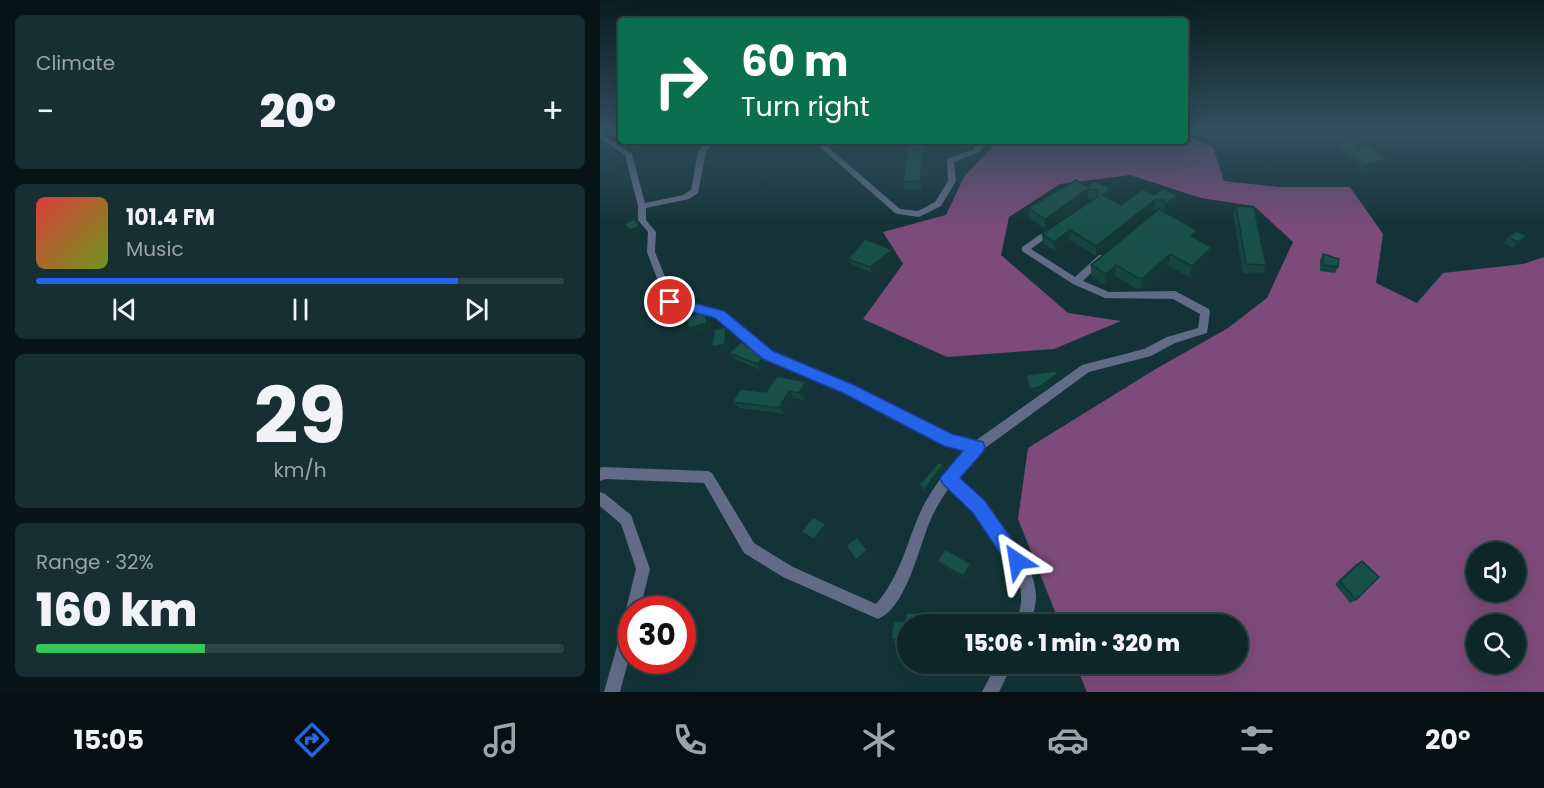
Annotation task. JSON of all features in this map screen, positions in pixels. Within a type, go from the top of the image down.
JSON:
[{"type":"street","points":[[631,163],[642,206],[642,220],[652,231],[651,252],[670,302],[719,314],[768,355],[848,389],[949,441],[977,447]]},
{"type":"street","points":[[642,206],[686,197],[695,191],[700,163]]},
{"type":"street","points":[[842,163],[898,212],[919,214],[938,204],[943,197],[952,181],[950,163]]},
{"type":"street","points":[[600,475],[602,473],[708,477],[749,548],[788,572],[878,612],[887,604],[906,571],[930,506],[948,478],[977,447],[1086,368],[1147,353],[1171,340],[1203,330],[1205,312],[1175,294],[1108,296],[1076,282],[1025,249],[1063,223]]},
{"type":"street","points":[[1076,282],[1109,252]]},
{"type":"street","points":[[948,478],[979,507],[1010,550],[1023,573],[1029,593],[1025,614]]},
{"type":"street","points":[[600,498],[626,520],[643,568],[636,596]]},
{"type":"street","points":[[612,692],[618,669]]},
{"type":"street","points":[[990,692],[999,674]]},
{"type":"shaded area","points":[[977,163],[1218,163],[1224,181],[1278,187],[1350,187],[1383,234],[1376,283],[1417,303],[1443,273],[1523,264],[1544,257],[1544,692],[1087,692],[1080,674],[1248,674],[1248,614],[1056,614],[1018,519],[1028,448],[1154,370],[1228,328],[1267,298],[1293,242],[1254,206],[1201,198],[1130,175],[1060,184],[1009,217],[1001,255],[1068,313],[1121,321],[1054,349],[947,357],[863,319],[903,264],[883,232],[946,215],[964,177]]},
{"type":"building","points":[[906,163],[922,163],[920,181],[903,182]]},
{"type":"building","points":[[1076,180],[1088,187],[1094,181],[1110,188],[1103,195],[1121,205],[1143,189],[1154,195],[1163,188],[1177,196],[1165,204],[1164,200],[1155,200],[1096,246],[1070,230],[1054,242],[1042,234],[1097,197],[1097,190],[1088,189],[1045,219],[1028,208]]},
{"type":"building","points":[[1236,206],[1254,207],[1266,265],[1246,264]]},
{"type":"building","points":[[1159,209],[1197,230],[1191,236],[1212,247],[1192,266],[1170,254],[1143,278],[1138,278],[1116,265],[1106,274],[1091,265]]},
{"type":"building","points":[[634,219],[640,226],[630,230],[624,224]]},
{"type":"building","points":[[1517,231],[1527,236],[1518,242],[1508,237]]},
{"type":"building","points":[[865,239],[892,250],[870,267],[848,259]]},
{"type":"building","points":[[1323,254],[1339,259],[1338,267],[1323,265]]},
{"type":"building","points":[[705,312],[707,323],[689,328],[685,318]]},
{"type":"building","points":[[726,327],[725,344],[712,347],[714,330]]},
{"type":"building","points":[[741,342],[764,357],[757,364],[729,353]]},
{"type":"building","points":[[1056,371],[1057,374],[1039,387],[1030,389],[1026,375]]},
{"type":"building","points":[[777,376],[806,382],[799,393],[789,391],[779,408],[732,402],[741,389],[766,392]]},
{"type":"building","points":[[939,462],[943,465],[925,489],[919,485]]},
{"type":"building","points":[[813,517],[826,524],[814,539],[801,532]]},
{"type":"building","points":[[857,537],[867,550],[856,560],[846,546]]},
{"type":"building","points":[[945,549],[971,564],[963,576],[937,561]]},
{"type":"building","points":[[1362,561],[1379,577],[1356,600],[1340,581]]},
{"type":"building","points":[[906,613],[992,613],[992,614]]},
{"type":"building","points":[[894,621],[897,621],[897,639],[891,639]]},
{"type":"route","points":[[670,302],[719,314],[768,355],[848,389],[949,441],[977,447],[948,478],[979,507],[1017,561]]}]
